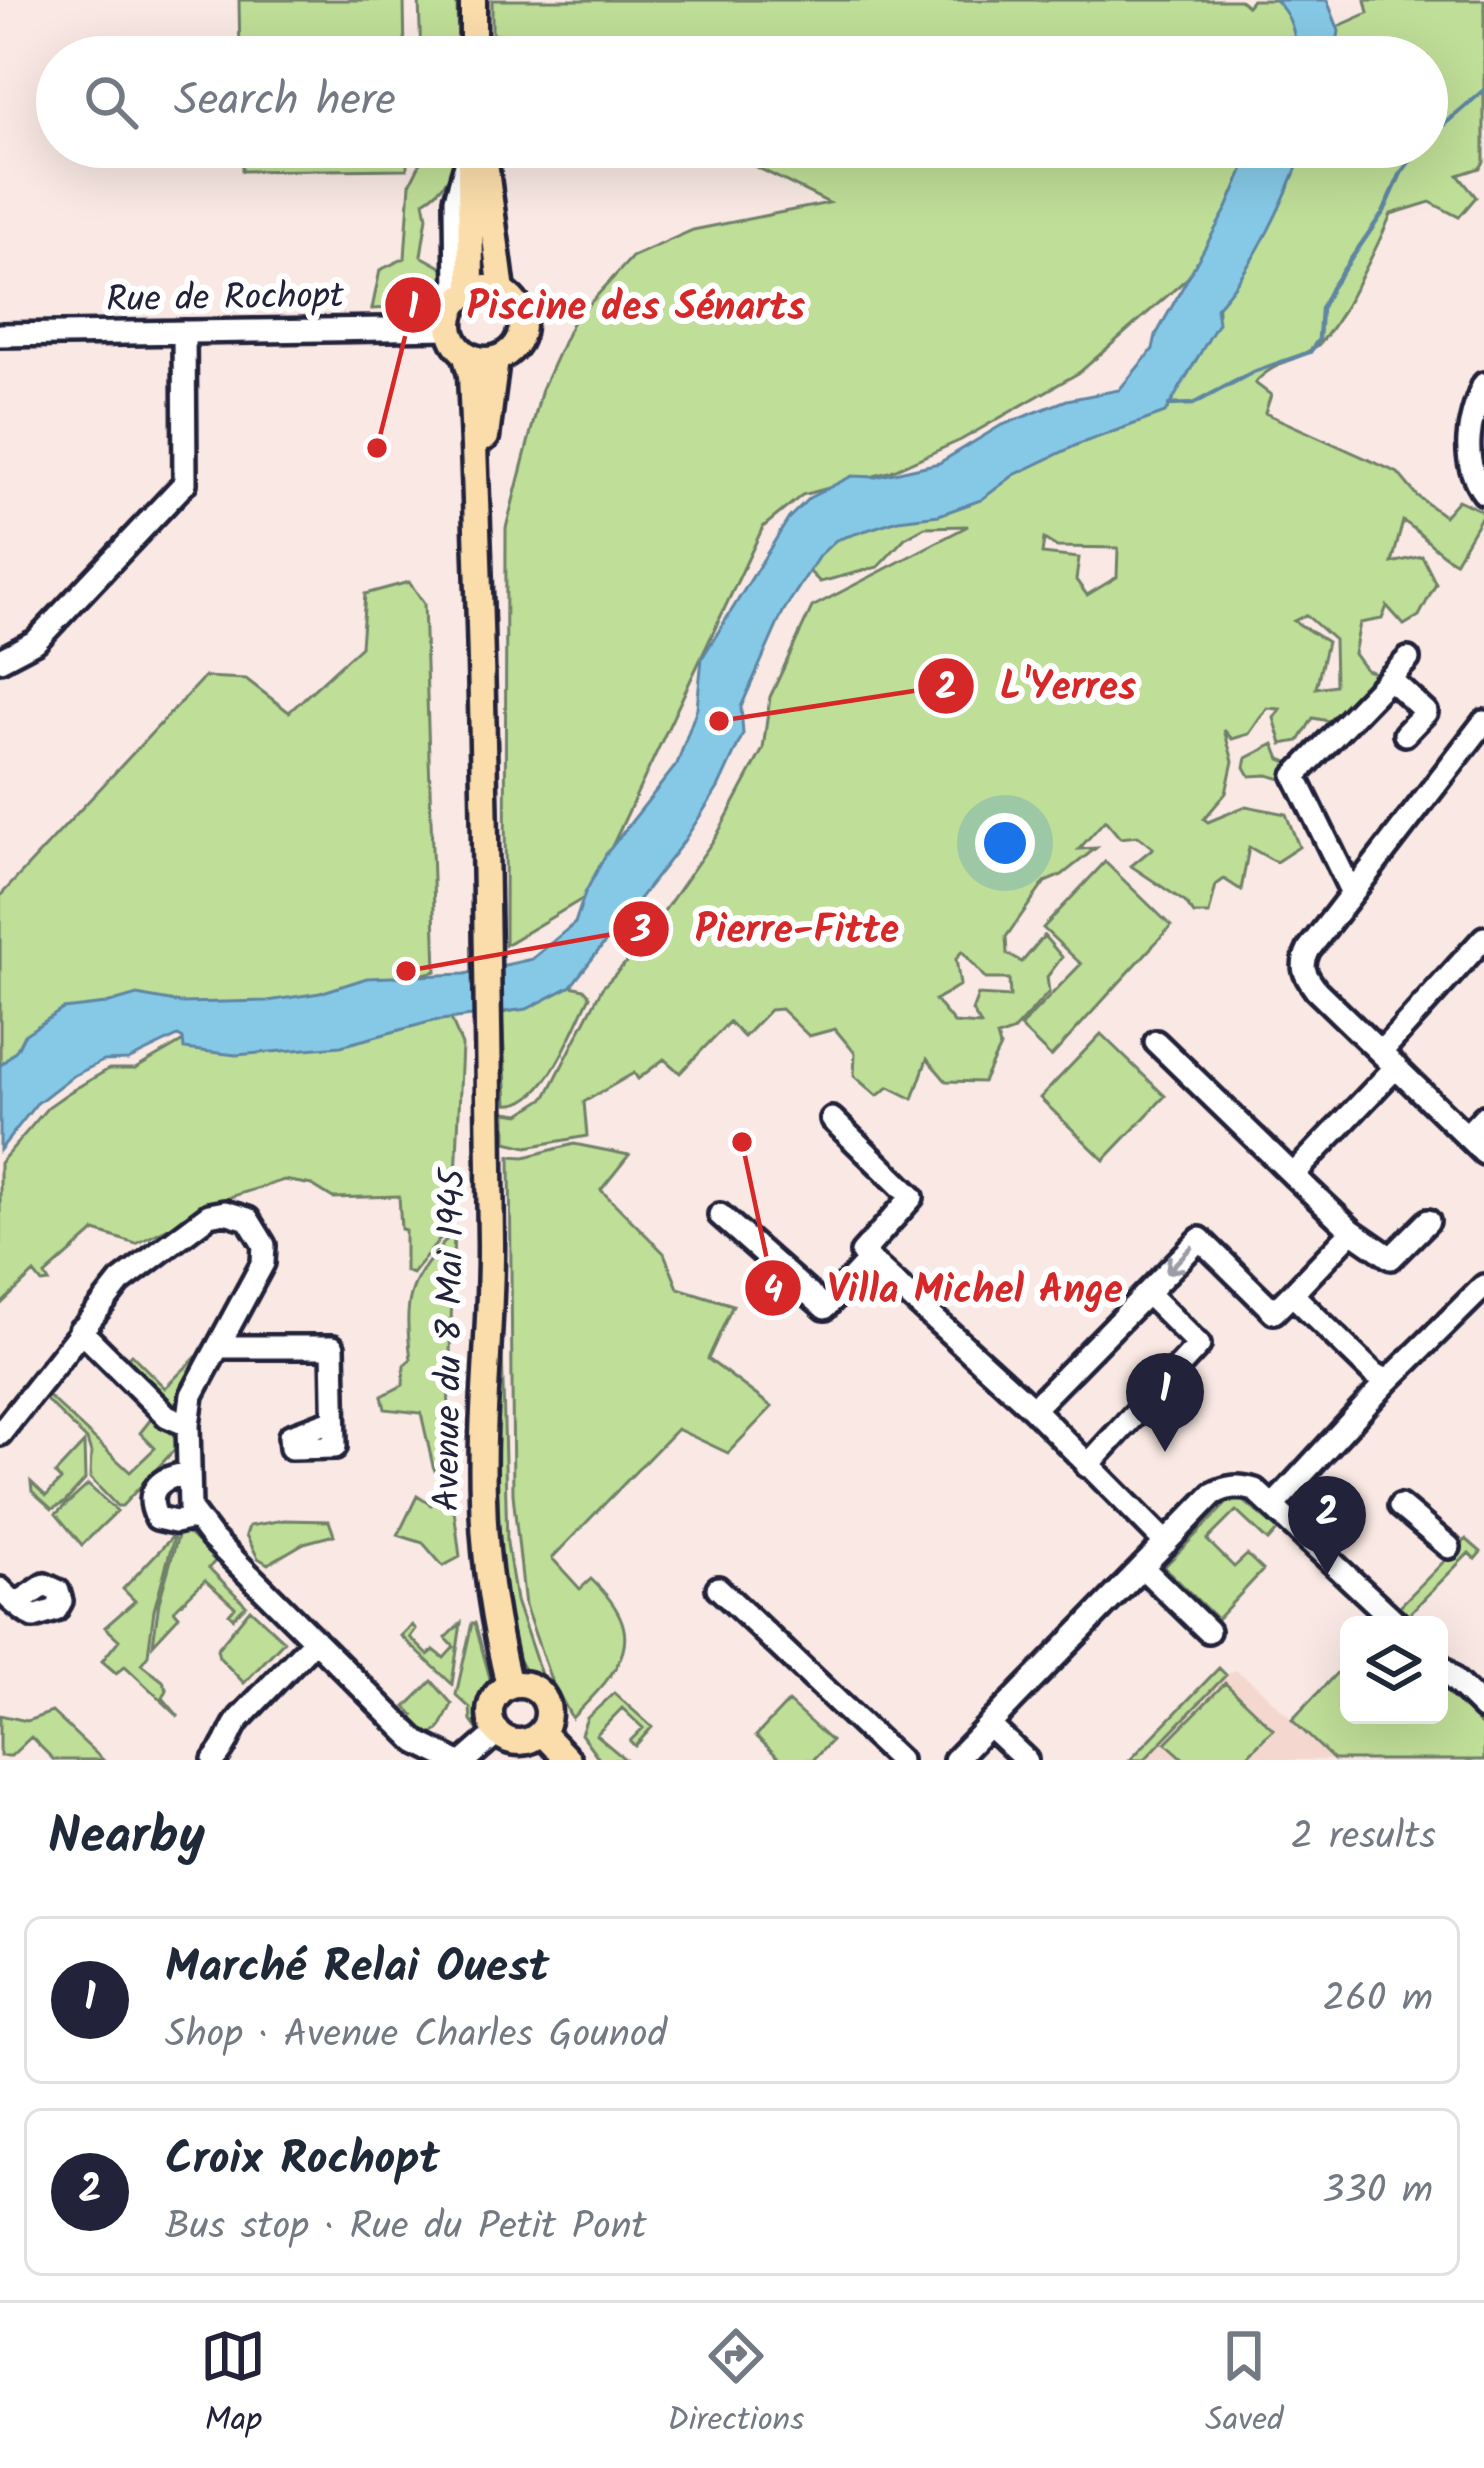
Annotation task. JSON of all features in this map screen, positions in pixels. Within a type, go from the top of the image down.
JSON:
[{"type":"main road","points":[[473,0],[474,36]]},
{"type":"main road","points":[[475,168],[464,296],[450,328],[465,353],[471,376],[480,517]]},
{"type":"main road","points":[[465,353],[496,358],[512,350],[522,331],[519,308],[501,280],[480,168]]},
{"type":"main road","points":[[464,296],[501,280]]},
{"type":"main road","points":[[480,517],[496,358]]},
{"type":"main road","name":"Avenue du 8 Mai 1945","points":[[480,517],[491,1256],[482,1493],[489,1588],[509,1686]]},
{"type":"main road","points":[[528,1685],[543,1696],[548,1714],[541,1732],[525,1741],[506,1738],[490,1715],[494,1697],[509,1686],[528,1685]]},
{"type":"main road","points":[[541,1732],[568,1760]]},
{"type":"street","name":"Rue de Rochopt","points":[[0,335],[450,328]]},
{"type":"street","points":[[0,661],[35,641],[185,483],[184,332]]},
{"type":"street","points":[[1484,384],[1471,421],[1468,452],[1484,493]]},
{"type":"street","points":[[1352,893],[1295,776],[1408,658]]},
{"type":"street","points":[[1389,678],[1426,712],[1405,734]]},
{"type":"street","points":[[1484,722],[1302,963],[1304,975],[1316,990],[1484,1153]]},
{"type":"street","points":[[1293,1175],[1484,938]]},
{"type":"street","points":[[1156,1042],[1352,1231],[1390,1258],[1428,1221]]},
{"type":"street","points":[[1466,1136],[1484,1117]]},
{"type":"street","points":[[720,1215],[825,1308],[912,1197],[832,1119]]},
{"type":"street","points":[[0,1434],[120,1282],[209,1215],[225,1212],[248,1219],[259,1232],[263,1263],[192,1395],[188,1425],[193,1518],[417,1742],[453,1760]]},
{"type":"street","points":[[1033,1409],[1201,1239],[1274,1312],[1352,1231]]},
{"type":"street","points":[[866,1257],[1033,1409],[1166,1543]]},
{"type":"street","points":[[1274,1505],[1484,1286]]},
{"type":"street","points":[[1087,1466],[1199,1345],[1147,1293]]},
{"type":"street","points":[[1292,1294],[1347,1356],[1388,1381]]},
{"type":"street","points":[[80,1330],[167,1416],[188,1425]]},
{"type":"street","points":[[218,1347],[333,1347],[334,1420]]},
{"type":"street","points":[[189,1474],[169,1475],[154,1488],[150,1505],[157,1518],[176,1522],[193,1518]]},
{"type":"street","points":[[955,1760],[1223,1489],[1244,1486],[1274,1505],[1390,1616]]},
{"type":"street","points":[[1400,1506],[1448,1547]]},
{"type":"street","points":[[1142,1567],[1208,1631]]},
{"type":"street","points":[[718,1588],[899,1760]]},
{"type":"street","points":[[214,1760],[230,1742],[233,1726],[315,1640]]},
{"type":"street","points":[[1448,1674],[1484,1709]]},
{"type":"street","points":[[989,1725],[1026,1760]]},
{"type":"street","points":[[466,1760],[498,1732]]},
{"type":"street","points":[[541,1732],[550,1760]]},
{"type":"shaded area","points":[[1236,1670],[1256,1685],[1334,1760],[1144,1760]]},
{"type":"green space","points":[[239,0],[404,0],[405,36],[240,36]]},
{"type":"green space","points":[[419,0],[457,0],[458,36],[420,36]]},
{"type":"green space","points":[[492,0],[1240,0],[1247,6],[1252,0],[1281,0],[1299,36],[558,33],[492,35]]},
{"type":"green space","points":[[1365,0],[1484,0],[1484,162],[1458,175],[1476,197],[1459,217],[1430,202],[1391,214],[1326,336],[1255,383],[1271,395],[1265,413],[1398,473],[1417,496],[1444,516],[1458,500],[1484,512],[1455,562],[1403,521],[1392,563],[1422,556],[1436,584],[1419,616],[1404,625],[1387,606],[1382,619],[1360,623],[1354,654],[1366,670],[1386,676],[1354,726],[1313,718],[1299,741],[1282,744],[1274,718],[1280,709],[1267,708],[1249,734],[1232,739],[1224,730],[1233,761],[1226,793],[1204,819],[1208,822],[1246,806],[1286,814],[1299,847],[1276,862],[1249,847],[1241,890],[1224,879],[1216,885],[1209,914],[1194,914],[1185,902],[1131,866],[1153,848],[1138,836],[1120,838],[1105,820],[1079,849],[1096,848],[1062,875],[1045,882],[1006,937],[1007,954],[1022,962],[1044,936],[1062,957],[1047,977],[1049,992],[1012,1032],[997,1037],[1000,1047],[983,1082],[946,1081],[927,1059],[913,1099],[889,1087],[877,1096],[854,1076],[855,1053],[835,1029],[809,1036],[781,1009],[770,1010],[744,1037],[729,1022],[680,1073],[664,1059],[638,1079],[634,1073],[584,1102],[587,1136],[527,1147],[506,1142],[506,1112],[520,1114],[546,1097],[602,988],[634,954],[717,835],[763,749],[770,697],[812,607],[968,526],[925,527],[905,538],[878,567],[820,582],[802,564],[831,537],[988,474],[1045,460],[1098,424],[1218,313],[1217,282],[1282,168],[1448,168],[1448,36],[1328,36],[1330,30],[1368,13]],"holes":[[[1044,539],[1057,547],[1118,548],[1117,577],[1087,595],[1076,580],[1079,558],[1042,554]],[[1306,615],[1334,640],[1335,685],[1316,688],[1327,642],[1294,621]],[[962,951],[986,979],[1009,979],[1010,997],[978,995],[972,1011],[981,1025],[954,1023],[935,1000],[960,985],[956,959]]]},
{"type":"green space","points":[[242,168],[407,168],[407,169]]},
{"type":"green space","points":[[418,168],[453,168],[424,201],[427,217],[421,256],[450,272],[450,292],[394,308],[372,309],[380,270],[405,258],[410,184]]},
{"type":"green space","points":[[758,168],[1268,168],[1246,227],[1080,372],[961,440],[889,472],[802,495],[763,527],[589,895],[505,945],[506,528],[542,389],[572,323],[632,257],[693,230],[829,203]]},
{"type":"green space","points":[[409,582],[424,604],[436,971],[0,1077],[0,896],[204,677],[246,679],[289,712],[361,646],[365,594]]},
{"type":"green space","points":[[1274,744],[1280,759],[1291,763],[1285,780],[1250,776],[1247,758]]},
{"type":"green space","points":[[1105,862],[1171,926],[1051,1057],[1020,1027],[1081,964],[1043,928]]},
{"type":"green space","points":[[571,986],[590,996],[567,1045],[534,1094],[507,1104],[502,1013],[527,1008]]},
{"type":"green space","points":[[448,1012],[462,1045],[454,1222],[412,1274],[405,1271],[399,1196],[333,1198],[312,1185],[284,1180],[233,1196],[136,1244],[95,1231],[45,1275],[49,1282],[42,1283],[34,1273],[0,1305],[0,1163],[48,1107],[68,1093],[109,1069],[135,1069],[192,1036]]},
{"type":"green space","points":[[1101,1034],[1165,1096],[1104,1160],[1040,1098]]},
{"type":"green space","points":[[574,1144],[629,1155],[601,1190],[664,1253],[678,1288],[733,1305],[708,1359],[772,1407],[728,1453],[677,1429],[552,1558],[580,1589],[591,1579],[621,1618],[625,1635],[616,1667],[572,1718],[551,1680],[525,1606],[513,1494],[510,1156],[525,1157]]},
{"type":"green space","points":[[454,1231],[448,1417],[460,1557],[443,1566],[423,1543],[398,1535],[417,1496],[431,1505],[445,1494],[421,1413],[385,1409],[382,1396],[403,1385],[404,1365],[411,1359],[408,1317],[413,1288]]},
{"type":"green space","points":[[501,1304],[507,1543],[516,1601],[547,1692],[527,1675],[502,1618],[492,1491]]},
{"type":"green space","points":[[131,1354],[165,1388],[196,1357],[180,1405],[169,1404],[125,1360]]},
{"type":"green space","points":[[48,1396],[130,1472],[155,1448],[140,1433],[151,1419],[175,1437],[178,1446],[117,1506],[90,1478],[87,1440],[45,1399]]},
{"type":"green space","points":[[84,1443],[85,1480],[52,1509],[32,1491],[31,1482],[46,1496],[61,1480],[55,1474]]},
{"type":"green space","points":[[88,1485],[117,1511],[82,1545],[56,1514]]},
{"type":"green space","points":[[1244,1501],[1278,1530],[1268,1541],[1236,1511],[1207,1540],[1234,1567],[1247,1555],[1263,1570],[1217,1619],[1164,1567],[1228,1502]]},
{"type":"green space","points":[[284,1520],[329,1521],[334,1535],[304,1543],[268,1564],[258,1558],[246,1535],[249,1526]]},
{"type":"green space","points":[[179,1532],[190,1535],[216,1560],[209,1568],[246,1605],[233,1618],[229,1614],[235,1607],[205,1580],[174,1610],[179,1616],[153,1644],[159,1602]]},
{"type":"green space","points":[[175,1534],[154,1610],[148,1655],[141,1664],[163,1681],[167,1690],[163,1698],[179,1717],[125,1666],[116,1673],[102,1661],[119,1640],[105,1627],[135,1601],[123,1589]]},
{"type":"green space","points":[[1466,1539],[1481,1552],[1475,1559],[1469,1553],[1411,1612],[1414,1616],[1400,1606]]},
{"type":"green space","points":[[250,1609],[284,1641],[244,1683],[217,1649]]},
{"type":"green space","points":[[461,1623],[452,1684],[401,1636],[412,1625],[416,1629],[410,1637],[428,1655],[434,1650],[444,1658],[454,1647],[446,1638]]},
{"type":"green space","points":[[472,1623],[491,1682],[479,1732],[471,1721],[470,1708],[456,1695]]},
{"type":"green space","points":[[1219,1668],[1226,1675],[1144,1760],[1130,1760]]},
{"type":"green space","points":[[1340,1669],[1340,1724],[1448,1724],[1448,1694],[1484,1728],[1484,1760],[1334,1760],[1292,1720]]},
{"type":"green space","points":[[432,1681],[452,1704],[439,1730],[429,1735],[410,1720],[414,1715],[406,1707]]},
{"type":"green space","points":[[1225,1683],[1273,1729],[1243,1760],[1185,1760],[1166,1743]]},
{"type":"green space","points":[[614,1693],[652,1727],[635,1746],[630,1741],[643,1728],[622,1708],[596,1735],[626,1760],[600,1760],[581,1734],[587,1718]]},
{"type":"green space","points":[[788,1702],[831,1741],[813,1760],[781,1760],[756,1736]]},
{"type":"green space","points":[[52,1712],[103,1760],[54,1760],[31,1737],[11,1756],[0,1756],[0,1715],[27,1721]]},
{"type":"water","points":[[1275,0],[1327,0],[1338,36],[1294,36]]},
{"type":"water","points":[[1244,168],[1296,168],[1268,232],[1216,308],[1218,323],[1165,413],[1079,444],[1014,475],[981,500],[836,540],[819,556],[783,612],[741,707],[743,734],[718,788],[682,844],[571,986],[527,1009],[433,1021],[341,1046],[236,1055],[184,1049],[178,1036],[128,1060],[103,1061],[71,1077],[36,1104],[0,1150],[0,1066],[24,1035],[63,1009],[137,995],[181,1003],[268,1001],[320,993],[367,978],[465,974],[532,959],[575,923],[606,854],[677,764],[697,708],[702,658],[789,518],[809,498],[852,476],[876,477],[939,463],[1000,426],[1067,400],[1119,390],[1153,349],[1156,335]]},
{"type":"waterway","points":[[1448,121],[1484,90]]},
{"type":"waterway","points":[[1169,405],[1193,404],[1253,372],[1310,352],[1319,339],[1321,309],[1331,288],[1384,211],[1405,168]]},
{"type":"place","name":"Piscine des Sénarts","points":[[377,448]]},
{"type":"place","name":"L'Yerres","points":[[719,721]]},
{"type":"place","name":"Pierre-Fitte","points":[[406,971]]},
{"type":"place","name":"Villa Michel Ange","points":[[742,1142]]},
{"type":"place","name":"Marché Relai Ouest","points":[[1165,1452]]},
{"type":"place","name":"Croix Rochopt","points":[[1327,1575]]}]
